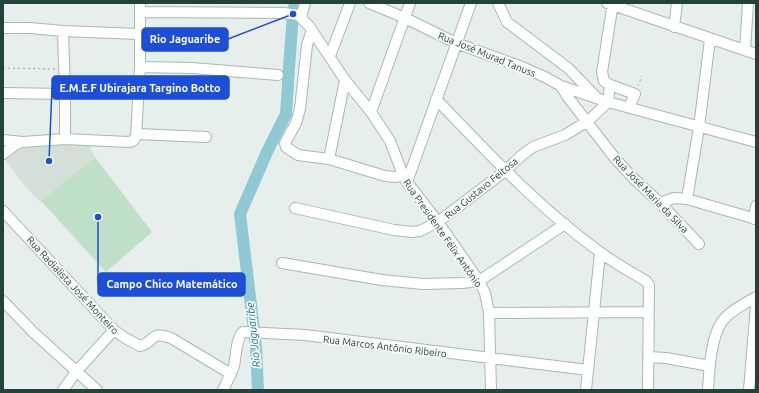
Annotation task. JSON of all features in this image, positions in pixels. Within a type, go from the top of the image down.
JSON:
[{"type":"street","points":[[3,140],[23,142],[65,139],[133,141],[136,135],[140,67],[140,8],[291,12],[305,3]]},
{"type":"street","points":[[330,56],[350,3]]},
{"type":"street","name":"Rua José Murad Tanuss","points":[[369,3],[405,18],[456,43],[545,77],[561,86],[608,102],[756,142]]},
{"type":"street","points":[[371,112],[410,3]]},
{"type":"street","points":[[312,30],[307,45],[300,109],[296,123],[285,145],[288,149],[298,155],[329,159],[385,176],[405,178],[471,3]]},
{"type":"street","points":[[498,3],[507,22],[568,68],[597,98]]},
{"type":"street","points":[[629,107],[635,94],[610,85],[604,81],[602,72],[611,3],[674,27],[756,54]]},
{"type":"street","points":[[674,27],[677,3]]},
{"type":"street","points":[[745,50],[748,3]]},
{"type":"street","name":"Rua Presidente Félix Antônio","points":[[291,12],[312,30],[345,80],[371,112],[390,140],[405,178],[479,281],[489,313],[491,390]]},
{"type":"street","points":[[3,28],[30,28],[63,32],[140,34]]},
{"type":"street","points":[[63,32],[65,139]]},
{"type":"street","points":[[687,199],[699,127],[710,39]]},
{"type":"street","points":[[140,67],[192,68],[278,75]]},
{"type":"street","points":[[329,159],[345,80]]},
{"type":"street","points":[[608,102],[610,85]]},
{"type":"street","name":"Rua José Maria da Silva","points":[[561,86],[614,157],[699,244]]},
{"type":"street","points":[[3,93],[65,94]]},
{"type":"street","points":[[436,99],[505,171],[565,224],[600,253],[646,281],[649,285],[648,390]]},
{"type":"street","name":"Rua Gustavo Feitosa","points":[[295,208],[394,230],[412,232],[420,231],[438,222],[505,171],[533,147],[565,135],[588,121],[608,102]]},
{"type":"street","points":[[136,135],[206,137]]},
{"type":"street","points":[[3,154],[15,145],[23,142]]},
{"type":"street","points":[[660,203],[674,198],[687,199],[755,219],[756,206]]},
{"type":"street","name":"Rua Radialista José Monteiro","points":[[3,211],[114,330],[125,338],[140,346],[145,345],[156,335],[171,338],[231,374]]},
{"type":"street","points":[[282,263],[382,280],[423,284],[479,281],[565,224]]},
{"type":"street","points":[[586,390],[600,253]]},
{"type":"street","points":[[708,390],[710,366],[719,325],[733,311],[756,297]]},
{"type":"street","points":[[3,301],[33,332],[97,390]]},
{"type":"street","points":[[749,390],[756,306]]},
{"type":"street","points":[[489,313],[649,312]]},
{"type":"street","points":[[62,390],[76,372],[114,330]]},
{"type":"street","name":"Rua Marcos Antônio Ribeiro","points":[[223,390],[231,374],[236,359],[240,335],[243,332],[305,336],[588,370]]},
{"type":"street","points":[[649,358],[672,359],[710,366]]},
{"type":"path","points":[[3,68],[63,69]]},
{"type":"path","points":[[635,94],[642,76]]},
{"type":"shaded area","points":[[86,140],[95,157],[40,202],[25,186],[3,157],[9,148]]},
{"type":"green space","points":[[95,157],[152,232],[106,272],[41,201]]},
{"type":"waterway","name":"Rio Jaguaribe","points":[[258,390],[256,347],[240,214],[267,152],[286,114],[295,3]]},
{"type":"place","name":"Rio Jaguaribe","points":[[293,14]]},
{"type":"place","name":"E.M.E.F Ubirajara Targino Botto","points":[[49,161]]},
{"type":"place","name":"Campo Chico Matemático","points":[[98,217]]}]
